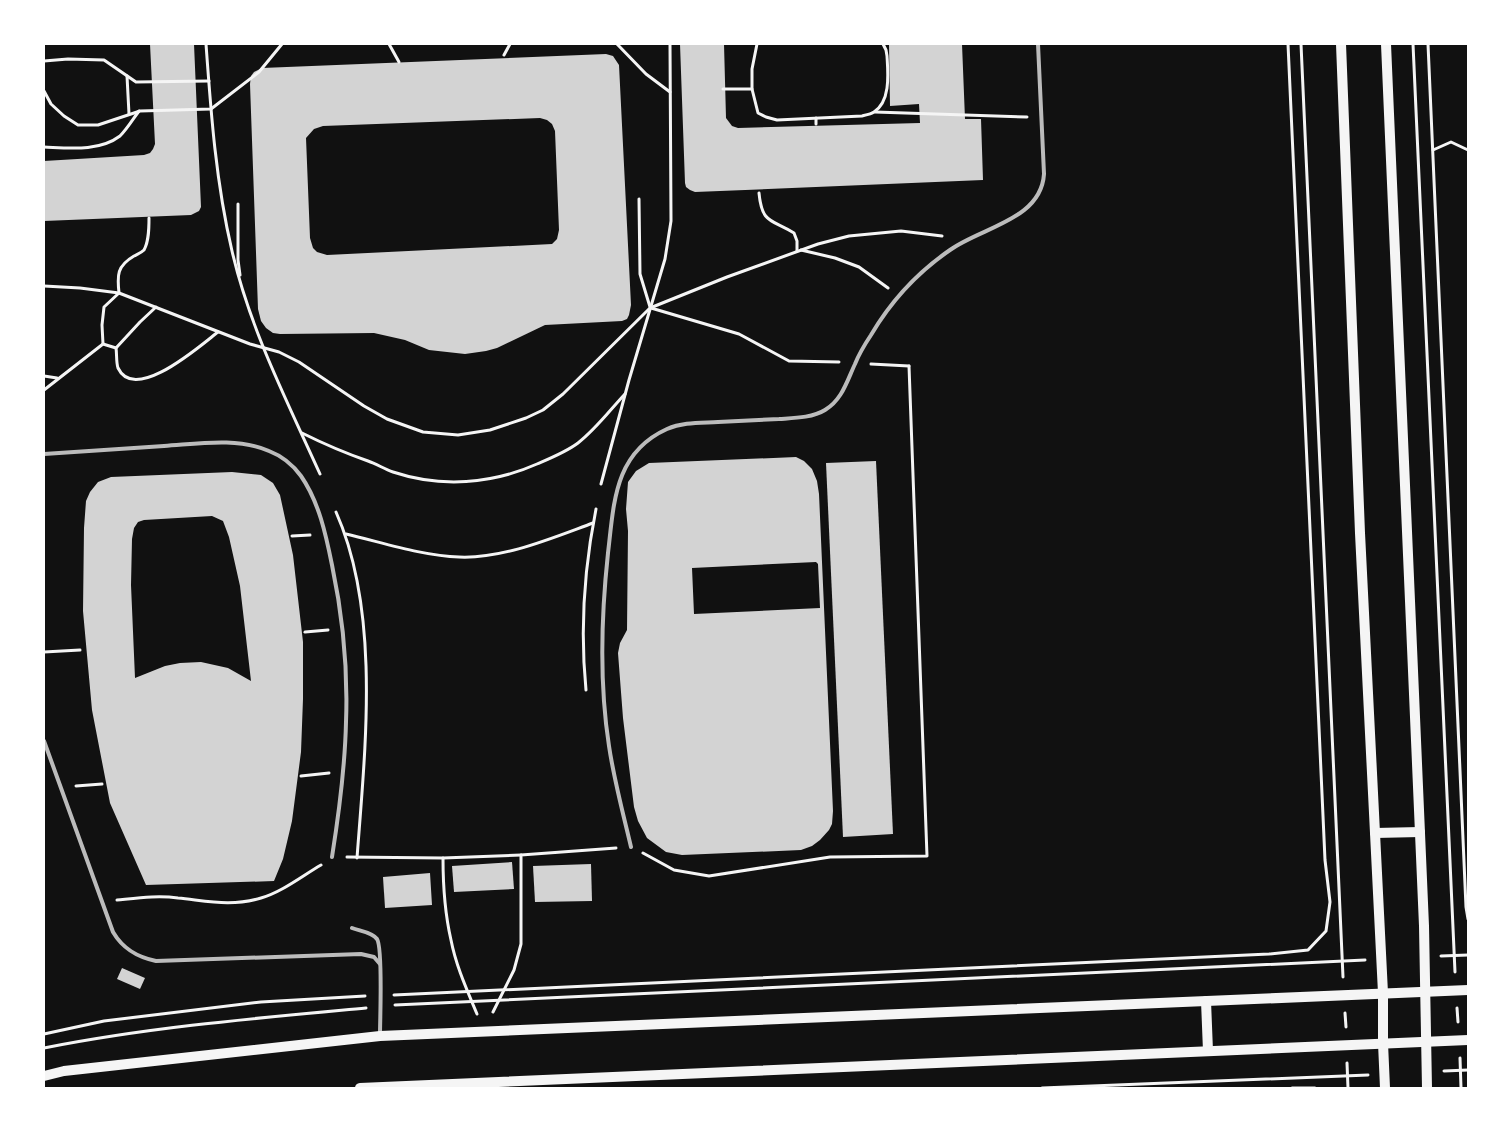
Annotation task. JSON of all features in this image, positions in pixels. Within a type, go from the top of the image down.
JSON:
[{"type":"main road","points":[[1341,44],[1360,533],[1382,959],[1385,1088]]},
{"type":"main road","points":[[1386,44],[1425,957],[1427,1088]]},
{"type":"main road","points":[[1375,833],[1420,832]]},
{"type":"main road","points":[[44,1076],[64,1071],[380,1036],[1468,990]]},
{"type":"main road","points":[[1206,1002],[1208,1051]]},
{"type":"main road","points":[[360,1088],[1464,1040]]},
{"type":"lane","points":[[631,847],[609,748],[602,675],[603,602],[616,494],[623,470],[643,446],[660,433],[676,425],[787,419],[818,413],[828,407],[840,395],[872,332],[899,295],[923,270],[968,238],[1021,214],[1036,198],[1042,187],[1044,174],[1038,44]]},
{"type":"lane","points":[[44,454],[213,443],[249,445],[275,453],[301,476],[314,502],[327,540],[343,629],[346,657],[346,722],[332,857]]},
{"type":"lane","points":[[44,741],[113,932],[118,941],[131,953],[149,960],[166,961],[361,954],[374,958],[380,964]]},
{"type":"lane","points":[[352,928],[372,935],[378,940],[380,1036]]},
{"type":"path","points":[[44,91],[51,104],[78,125],[98,125],[140,111],[211,109],[259,72],[282,44]]},
{"type":"path","points":[[388,44],[399,62]]},
{"type":"path","points":[[504,55],[510,44]]},
{"type":"path","points":[[617,44],[646,74],[670,93]]},
{"type":"path","points":[[666,259],[671,221],[670,44]]},
{"type":"path","points":[[757,44],[752,69],[752,89],[758,113],[777,120],[862,116],[875,112],[1041,117]]},
{"type":"path","points":[[875,112],[887,91],[887,56],[883,44]]},
{"type":"path","points":[[44,1034],[104,1021],[261,1002],[1269,954],[1308,950],[1326,932],[1330,902],[1325,860],[1288,44]]},
{"type":"path","points":[[1301,44],[1348,1088]]},
{"type":"path","points":[[1412,44],[1456,990],[1464,1040],[1460,1070],[1461,1088]]},
{"type":"path","points":[[1428,44],[1468,919]]},
{"type":"path","points":[[44,61],[68,59],[104,60],[136,82],[209,81]]},
{"type":"path","points":[[127,75],[129,114]]},
{"type":"path","points":[[723,90],[752,89]]},
{"type":"path","points":[[44,147],[103,146],[120,135],[140,111]]},
{"type":"path","points":[[816,118],[816,124]]},
{"type":"path","points":[[1433,150],[1451,142],[1468,150]]},
{"type":"path","points":[[759,193],[762,212],[770,221],[794,233],[799,251]]},
{"type":"path","points":[[639,199],[640,274],[650,308]]},
{"type":"path","points":[[238,204],[238,260],[241,283]]},
{"type":"path","points":[[119,293],[118,276],[121,268],[124,262],[142,252],[145,248],[150,218]]},
{"type":"path","points":[[44,286],[119,293],[250,344],[279,352],[299,362],[364,406],[387,419],[422,432],[458,435],[490,430],[543,410],[563,394],[650,308],[727,277],[799,251],[849,236],[901,231],[968,238]]},
{"type":"path","points":[[799,251],[834,258],[859,267],[899,295]]},
{"type":"path","points":[[103,344],[102,325],[104,307],[119,293]]},
{"type":"path","points":[[157,307],[116,348],[118,367],[126,376],[140,379],[152,377],[171,367],[218,332]]},
{"type":"path","points":[[102,901],[151,897],[178,898],[220,904],[248,901],[276,892],[332,857],[442,858],[522,855],[631,847],[674,870],[709,876],[830,857],[927,856],[910,366],[789,361],[739,334],[650,308]]},
{"type":"path","points":[[103,344],[116,348]]},
{"type":"path","points":[[44,390],[103,344]]},
{"type":"path","points":[[44,376],[58,378]]},
{"type":"path","points":[[301,433],[392,472],[417,478],[471,482],[492,479],[522,470],[575,445],[588,435],[625,393]]},
{"type":"path","points":[[345,534],[432,554],[460,558],[526,547],[593,524]]},
{"type":"path","points":[[305,632],[343,629]]},
{"type":"path","points":[[44,652],[80,650]]},
{"type":"path","points":[[301,776],[342,772]]},
{"type":"path","points":[[60,787],[102,784]]},
{"type":"path","points":[[484,1031],[514,970],[521,944],[522,855]]},
{"type":"path","points":[[442,858],[450,940],[460,974],[484,1031]]},
{"type":"path","points":[[1425,957],[1468,955]]},
{"type":"path","points":[[44,1048],[199,1024],[380,1006],[1382,959]]},
{"type":"path","points":[[1427,1072],[1468,1070]]},
{"type":"path","points":[[1042,1088],[1384,1074]]},
{"type":"path","points":[[1292,1088],[1315,1088]]},
{"type":"building","points":[[150,44],[194,44],[201,207],[199,211],[191,215],[44,221],[44,161],[144,155],[150,153],[153,149],[155,144]]},
{"type":"building","points":[[680,44],[724,44],[726,118],[732,126],[738,128],[920,123],[919,104],[890,106],[889,44],[962,44],[965,119],[981,119],[983,180],[695,192],[690,190],[686,187],[685,183]]},
{"type":"building","points":[[606,54],[613,56],[619,65],[631,305],[627,319],[622,321],[545,325],[497,348],[465,354],[429,350],[405,340],[374,333],[273,333],[261,321],[258,309],[250,84],[251,76],[254,72],[262,68]],"holes":[[[540,118],[552,124],[555,131],[559,230],[557,239],[552,244],[327,255],[317,252],[313,248],[310,238],[306,138],[314,129],[323,126]]]},
{"type":"building","points":[[796,457],[804,461],[812,469],[817,481],[819,494],[833,811],[832,824],[829,830],[812,846],[801,850],[682,855],[666,852],[647,838],[638,821],[634,807],[623,718],[618,653],[620,643],[627,630],[628,531],[626,509],[628,482],[636,471],[649,463]],"holes":[[[816,562],[818,564],[820,608],[694,614],[692,568]]]},
{"type":"building","points":[[876,461],[893,834],[843,837],[826,463]]},
{"type":"building","points":[[232,472],[261,475],[273,483],[280,495],[293,555],[303,642],[303,699],[301,752],[292,821],[283,859],[274,881],[146,885],[110,803],[92,710],[83,611],[86,501],[98,482],[111,477]],"holes":[[[212,516],[223,521],[229,537],[240,586],[251,681],[228,668],[201,662],[165,666],[135,678],[131,585],[134,528],[138,522],[144,520]]]},
{"type":"building","points":[[512,862],[514,889],[454,892],[452,866]]},
{"type":"building","points":[[591,864],[592,901],[535,902],[533,866]]},
{"type":"building","points":[[430,873],[432,905],[385,908],[383,877]]},
{"type":"building","points":[[122,968],[145,978],[140,989],[117,979]]}]
